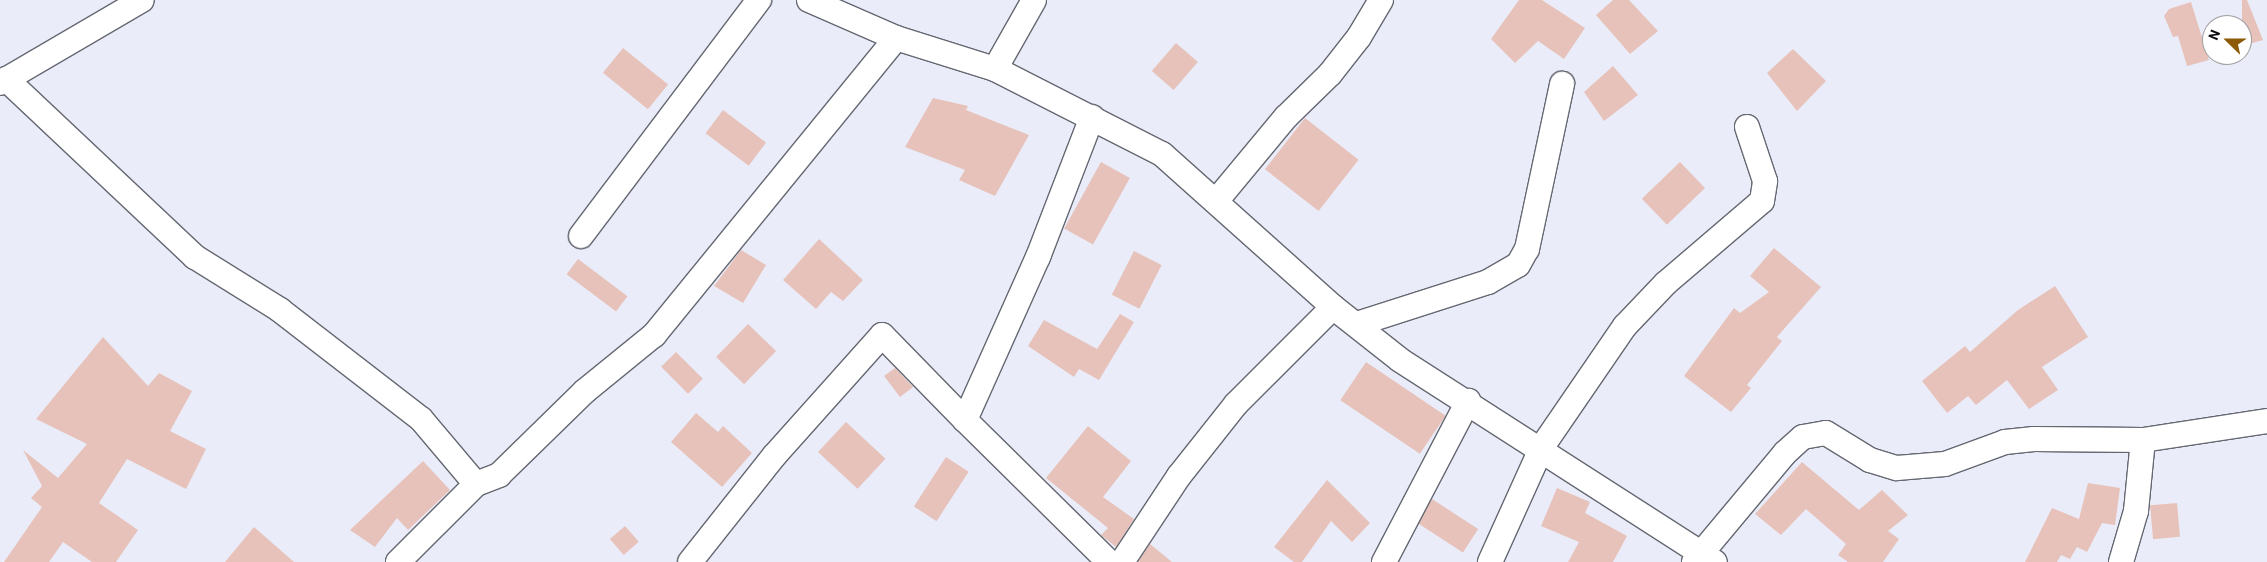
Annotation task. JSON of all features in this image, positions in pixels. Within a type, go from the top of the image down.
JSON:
[{"type":"street","points":[[142,0],[3,81],[195,257],[280,310],[421,419],[476,484]]},
{"type":"street","points":[[581,236],[759,0]]},
{"type":"street","points":[[809,0],[896,38],[995,69],[1162,154],[1217,200],[1333,307],[1357,324],[1400,360],[1542,448],[1703,559],[1803,437],[1826,433],[1870,460],[1897,468],[1944,464],[2005,442],[2034,438],[2143,440],[2267,421]]},
{"type":"street","points":[[995,69],[1034,0]]},
{"type":"street","points":[[1217,200],[1286,117],[1330,74],[1359,37],[1380,0]]},
{"type":"street","points":[[398,562],[476,484],[499,476],[585,391],[654,336],[896,38]]},
{"type":"street","points":[[1357,324],[1488,282],[1518,265],[1528,249],[1562,84]]},
{"type":"street","points":[[965,420],[1038,257],[1092,118]]},
{"type":"street","points":[[1490,562],[1542,448],[1624,326],[1666,283],[1762,201],[1765,181],[1747,126]]},
{"type":"street","points":[[1122,562],[1179,476],[1236,404],[1333,307]]},
{"type":"street","points":[[690,562],[774,456],[882,335],[1109,562]]},
{"type":"street","points":[[1384,562],[1468,401]]},
{"type":"street","points":[[2121,562],[2136,511],[2143,440]]},
{"type":"building","points":[[1519,0],[1542,0],[1585,28],[1564,59],[1538,41],[1515,63],[1491,39]]},
{"type":"building","points":[[1613,0],[1629,0],[1658,31],[1630,54],[1596,15]]},
{"type":"building","points":[[2242,0],[2247,0],[2263,40],[2252,43],[2252,15],[2242,15]]},
{"type":"building","points":[[2191,2],[2202,37],[2202,62],[2187,66],[2178,36],[2173,37],[2164,16],[2169,9]]},
{"type":"building","points":[[1176,43],[1198,62],[1174,90],[1152,71]]},
{"type":"building","points":[[623,48],[668,85],[648,109],[603,73]]},
{"type":"building","points":[[1793,49],[1826,81],[1797,111],[1767,73]]},
{"type":"building","points":[[1613,66],[1638,95],[1604,121],[1584,92]]},
{"type":"building","points":[[933,98],[968,106],[966,110],[1029,135],[995,196],[959,180],[965,170],[905,147]]},
{"type":"building","points":[[723,110],[766,142],[749,166],[706,133]]},
{"type":"building","points":[[1305,118],[1359,160],[1319,211],[1265,169]]},
{"type":"building","points":[[1101,162],[1130,178],[1093,244],[1064,228]]},
{"type":"building","points":[[1680,162],[1705,188],[1667,225],[1642,199]]},
{"type":"building","points":[[819,239],[863,280],[843,301],[831,292],[816,309],[783,280]]},
{"type":"building","points":[[1774,248],[1821,287],[1777,337],[1782,341],[1747,385],[1751,388],[1731,412],[1684,376],[1734,308],[1740,313],[1769,292],[1750,276]]},
{"type":"building","points":[[741,250],[766,265],[743,303],[714,286]]},
{"type":"building","points":[[1134,251],[1162,265],[1139,309],[1112,295]]},
{"type":"building","points":[[578,259],[628,296],[616,311],[567,274]]},
{"type":"building","points":[[2055,286],[2088,337],[2042,367],[2058,390],[2029,409],[2007,380],[1976,405],[1968,396],[1947,413],[1922,381],[1965,346],[1970,352],[2018,310]]},
{"type":"building","points":[[1120,314],[1134,322],[1099,380],[1079,369],[1074,377],[1028,346],[1044,320],[1097,349]]},
{"type":"building","points":[[748,324],[776,351],[744,384],[716,357]]},
{"type":"building","points":[[103,337],[148,386],[159,373],[192,391],[170,431],[206,449],[186,489],[127,459],[99,503],[138,530],[116,562],[92,562],[63,542],[49,562],[4,562],[42,507],[31,498],[42,486],[23,450],[58,478],[87,444],[36,419]]},
{"type":"building","points":[[676,352],[703,379],[688,394],[661,367]]},
{"type":"building","points":[[1366,362],[1446,416],[1420,454],[1340,400]]},
{"type":"building","points":[[895,368],[913,387],[900,397],[884,376]]},
{"type":"building","points":[[696,413],[718,432],[723,426],[752,453],[722,487],[671,442]]},
{"type":"building","points":[[846,422],[885,459],[858,489],[818,452]]},
{"type":"building","points":[[1088,426],[1131,461],[1103,497],[1134,519],[1116,547],[1101,535],[1108,528],[1046,478]]},
{"type":"building","points":[[946,457],[969,472],[937,521],[914,506]]},
{"type":"building","points":[[423,461],[450,490],[408,530],[397,518],[375,547],[350,530]]},
{"type":"building","points":[[1802,462],[1859,510],[1882,490],[1908,515],[1888,531],[1899,539],[1883,562],[1848,562],[1838,555],[1846,544],[1806,509],[1781,535],[1755,514]]},
{"type":"building","points":[[1327,480],[1370,523],[1352,542],[1331,521],[1302,562],[1294,562],[1274,547]]},
{"type":"building","points":[[2088,483],[2120,488],[2115,525],[2102,523],[2087,552],[2077,547],[2070,559],[2061,555],[2057,562],[2025,562],[2052,508],[2079,519]]},
{"type":"building","points":[[1557,488],[1590,502],[1585,513],[1627,536],[1613,562],[1568,562],[1579,542],[1541,526]]},
{"type":"building","points":[[1432,499],[1478,529],[1463,552],[1417,522]]},
{"type":"building","points":[[2177,503],[2180,537],[2153,539],[2150,505]]},
{"type":"building","points":[[625,526],[639,542],[624,555],[610,539]]},
{"type":"building","points":[[254,527],[294,562],[225,562]]},
{"type":"building","points":[[1150,544],[1172,562],[1138,562]]}]
